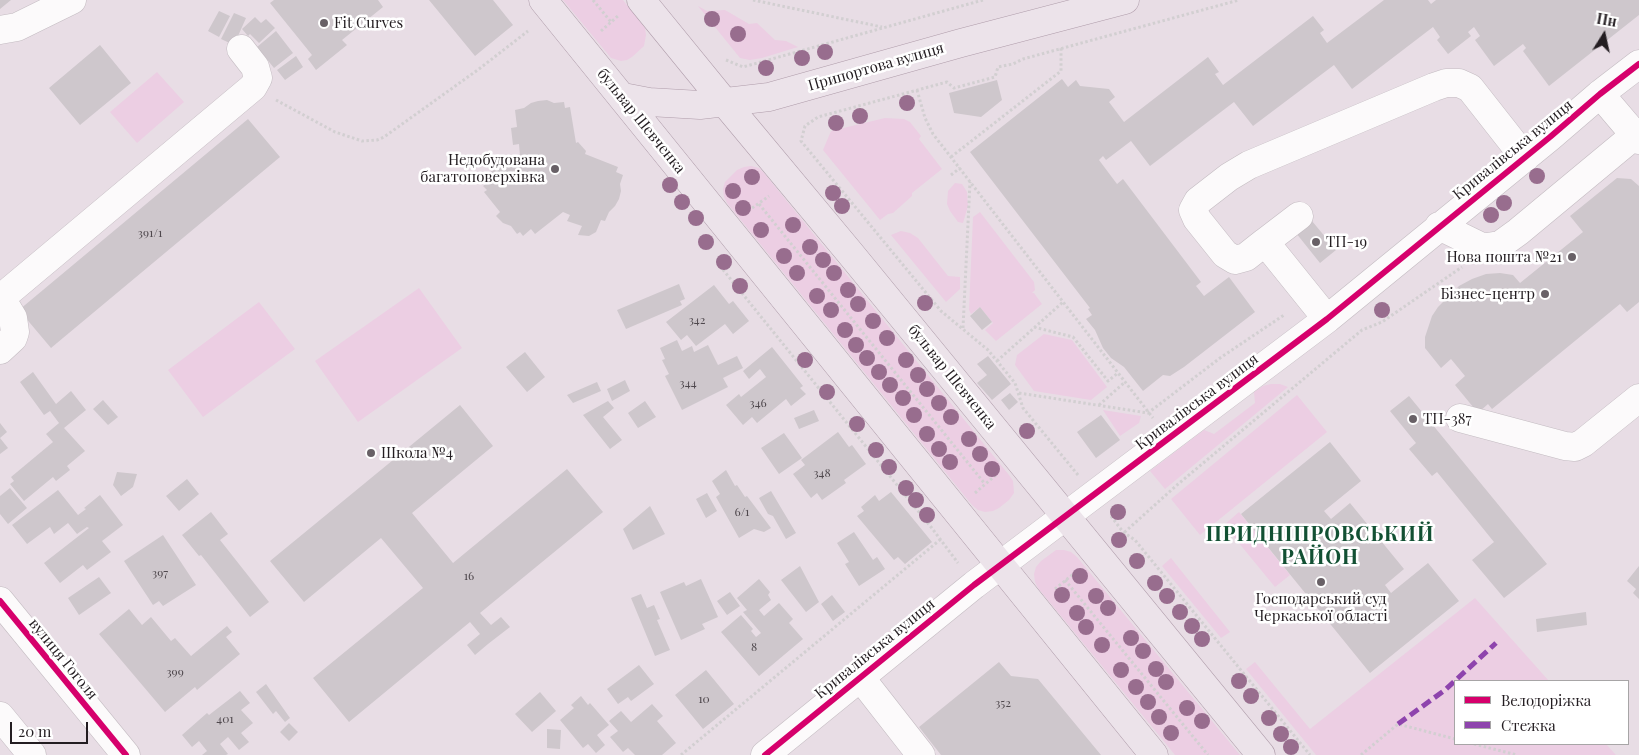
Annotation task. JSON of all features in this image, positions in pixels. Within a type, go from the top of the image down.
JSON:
[{"type":"main road","name":"бульвар Шевченка","points":[[544,0],[1154,755]]},
{"type":"main road","name":"Припортова вулиця","points":[[623,97],[676,105],[725,103],[768,97],[1097,4],[1125,0]]},
{"type":"main road","name":"бульвар Шевченка","points":[[632,7],[725,103],[857,261],[1261,755]]},
{"type":"street","points":[[0,30],[17,27],[72,0]]},
{"type":"street","points":[[0,350],[13,338],[15,332],[13,318],[1,297],[254,87],[258,78],[255,67],[241,50]]},
{"type":"street","name":"Кривалівська вулиця","points":[[765,755],[1000,565],[1327,319],[1639,64]]},
{"type":"street","points":[[1299,216],[1246,258],[1235,260],[1225,254],[1197,219],[1193,210],[1198,202],[1238,171],[1434,87],[1446,84],[1459,83],[1470,88],[1525,158]]},
{"type":"street","points":[[1439,226],[1480,246],[1500,245],[1637,138],[1600,94]]},
{"type":"street","points":[[1265,242],[1327,319]]},
{"type":"street","points":[[1460,418],[1575,447],[1583,443],[1639,398]]},
{"type":"street","name":"вулиця Гоголя","points":[[0,602],[126,755]]},
{"type":"street","points":[[860,677],[921,755]]},
{"type":"street","points":[[0,716],[32,755]]},
{"type":"path","points":[[593,0],[611,22]]},
{"type":"path","points":[[753,0],[884,27]]},
{"type":"path","points":[[743,66],[983,0]]},
{"type":"path","points":[[1078,475],[1023,408],[1015,383],[988,350],[941,311],[801,141],[805,126],[818,117],[947,82],[954,88],[995,77],[998,68],[1061,48],[1239,0]]},
{"type":"path","points":[[599,32],[632,7]]},
{"type":"path","points":[[254,87],[335,132],[362,141],[377,140],[392,132],[528,30]]},
{"type":"path","points":[[951,158],[1061,71],[1061,48]]},
{"type":"path","points":[[917,90],[928,126],[1139,401]]},
{"type":"path","points":[[951,176],[960,168]]},
{"type":"path","points":[[963,329],[970,182]]},
{"type":"path","points":[[747,212],[770,195]]},
{"type":"path","points":[[759,204],[985,484]]},
{"type":"path","points":[[1111,545],[1123,532],[1362,330],[1382,322],[1452,274],[1487,247]]},
{"type":"path","points":[[997,361],[1063,302]]},
{"type":"path","points":[[1034,327],[1074,337],[1108,381],[1118,373]]},
{"type":"path","points":[[1098,405],[1125,382]]},
{"type":"path","points":[[1018,393],[1148,413]]},
{"type":"path","points":[[969,498],[1002,470]]},
{"type":"path","points":[[1106,509],[1123,532],[1135,540],[1310,755]]},
{"type":"path","points":[[681,755],[941,539]]},
{"type":"path","points":[[1053,591],[1082,566]]},
{"type":"path","points":[[1065,580],[1208,755]]},
{"type":"path","points":[[1361,755],[1398,724],[1454,739]]},
{"type":"path","points":[[1478,745],[1517,755]]},
{"type":"shaded area","points":[[563,0],[623,0],[645,28],[644,46],[627,60],[621,61],[611,58]]},
{"type":"shaded area","points":[[698,6],[707,11],[725,10],[749,24],[757,23],[775,40],[786,41],[798,47],[762,58],[750,60],[740,58]]},
{"type":"shaded area","points":[[157,72],[184,102],[137,143],[110,112]]},
{"type":"shaded area","points":[[885,118],[904,119],[910,122],[921,136],[919,139],[942,169],[912,193],[912,196],[893,213],[880,220],[823,150],[831,131]]},
{"type":"shaded area","points":[[751,166],[759,168],[764,173],[1009,475],[1013,481],[1014,493],[999,508],[985,512],[978,510],[972,505],[727,203],[723,189],[725,182],[737,170]]},
{"type":"shaded area","points":[[955,183],[962,184],[967,192],[968,206],[963,223],[958,222],[947,204],[948,191]]},
{"type":"shaded area","points":[[980,212],[1034,282],[1035,290],[1032,293],[1042,304],[996,341],[985,330],[993,323],[980,307],[971,314],[969,310],[973,217]]},
{"type":"shaded area","points":[[901,231],[910,233],[918,238],[948,276],[960,277],[960,289],[946,302],[891,235]]},
{"type":"shaded area","points":[[419,288],[462,348],[358,422],[315,361]]},
{"type":"shaded area","points":[[259,302],[295,349],[203,417],[168,370]]},
{"type":"shaded area","points":[[1044,334],[1072,340],[1107,387],[1091,400],[1034,391],[1015,365],[1017,355]]},
{"type":"shaded area","points":[[1280,384],[1288,387],[1165,489],[1150,471],[1204,430],[1214,434],[1255,403],[1254,392],[1263,386]]},
{"type":"shaded area","points":[[1297,395],[1327,432],[1200,535],[1171,499]]},
{"type":"shaded area","points":[[1103,410],[1141,416],[1139,423],[1120,436]]},
{"type":"shaded area","points":[[1239,512],[1290,575],[1275,587],[1224,525]]},
{"type":"shaded area","points":[[1056,550],[1071,552],[1077,557],[1240,755],[1175,755],[1038,588],[1034,574],[1036,567]]},
{"type":"shaded area","points":[[1171,558],[1230,632],[1221,638],[1162,566]]},
{"type":"shaded area","points":[[1475,598],[1548,680],[1454,680],[1454,745],[1607,745],[1616,755],[1316,755],[1246,669],[1255,662],[1310,729]]},
{"type":"building","points":[[0,0],[11,0],[0,9]]},
{"type":"building","name":"Fit Curves","points":[[274,0],[378,0],[383,7],[342,40],[347,45],[316,70],[308,59],[312,55],[270,3]]},
{"type":"building","points":[[429,0],[493,0],[513,25],[475,56]]},
{"type":"building","points":[[1384,0],[1428,0],[1431,4],[1436,0],[1639,0],[1639,15],[1549,86],[1523,51],[1526,48],[1523,44],[1494,66],[1475,40],[1480,36],[1474,27],[1468,32],[1471,36],[1448,54],[1437,40],[1440,37],[1433,27],[1352,89],[1334,65],[1253,126],[1234,102],[1150,166],[1131,141],[1106,160],[1103,156],[1099,160],[1117,184],[1123,179],[1201,282],[1196,286],[1204,296],[1229,277],[1255,312],[1184,367],[1170,376],[1163,375],[1143,391],[1124,367],[1111,358],[1103,348],[1095,330],[1086,319],[1092,315],[1088,309],[1090,308],[970,152],[1062,79],[1068,87],[1076,80],[1080,86],[1109,89],[1115,97],[1109,102],[1124,122],[1208,57],[1219,72],[1215,74],[1223,85],[1313,16],[1324,30],[1320,33],[1327,43]]},
{"type":"building","points":[[219,11],[230,16],[219,37],[208,31]]},
{"type":"building","points":[[234,13],[246,18],[234,45],[221,39]]},
{"type":"building","points":[[255,17],[261,23],[266,19],[275,28],[259,43],[250,34],[248,36],[242,29]]},
{"type":"building","points":[[276,31],[293,53],[274,68],[257,47]]},
{"type":"building","points":[[100,45],[131,83],[80,125],[49,88]]},
{"type":"building","points":[[296,56],[303,67],[285,80],[277,70]]},
{"type":"building","points":[[997,80],[1002,100],[981,117],[954,113],[949,93]]},
{"type":"building","name":"Недобудована багатоповерхівка","points":[[547,100],[554,103],[564,102],[565,108],[570,107],[576,143],[578,142],[586,151],[585,154],[618,167],[616,172],[623,175],[619,199],[605,221],[601,220],[596,232],[589,236],[578,235],[582,226],[567,221],[570,215],[563,212],[535,234],[531,229],[523,236],[520,232],[517,234],[511,226],[503,223],[496,216],[500,212],[484,192],[487,190],[483,186],[492,179],[488,174],[508,158],[511,163],[520,156],[519,144],[513,145],[511,128],[517,127],[515,110],[524,108],[531,103]]},
{"type":"building","points":[[248,119],[280,157],[51,348],[19,310]]},
{"type":"building","name":"Бізнес-центр","points":[[1617,178],[1631,179],[1639,186],[1639,302],[1627,312],[1620,304],[1492,409],[1488,404],[1478,413],[1455,385],[1465,376],[1451,359],[1441,368],[1425,348],[1425,337],[1432,316],[1438,307],[1459,286],[1472,279],[1486,274],[1500,273],[1513,275],[1520,283],[1583,232],[1570,216]]},
{"type":"building","name":"ТП-19","points":[[1312,221],[1336,250],[1320,263],[1296,233]]},
{"type":"building","points":[[679,284],[685,299],[680,301],[682,305],[626,329],[617,310]]},
{"type":"building","points":[[714,285],[729,304],[733,301],[749,321],[733,334],[725,324],[696,346],[687,335],[681,340],[666,322]]},
{"type":"building","points":[[980,307],[992,322],[982,330],[970,316]]},
{"type":"building","points":[[677,340],[682,351],[692,346],[694,352],[708,345],[718,365],[737,356],[743,368],[723,378],[728,387],[682,410],[665,376],[669,374],[662,360],[665,359],[660,348]]},
{"type":"building","points":[[772,347],[803,386],[800,388],[806,394],[791,406],[786,399],[757,423],[752,417],[743,425],[726,405],[739,394],[741,397],[766,377],[760,369],[749,379],[743,371]]},
{"type":"building","points":[[525,352],[545,377],[527,392],[506,367]]},
{"type":"building","points":[[988,356],[1011,384],[992,400],[977,383],[987,375],[977,364]]},
{"type":"building","points":[[33,372],[56,404],[71,391],[86,410],[64,428],[85,451],[67,466],[70,470],[56,481],[53,477],[24,501],[10,484],[14,481],[11,477],[53,442],[46,434],[59,423],[50,411],[44,415],[20,382]]},
{"type":"building","points":[[625,380],[630,391],[612,401],[607,389]]},
{"type":"building","points":[[597,382],[601,391],[573,403],[567,395]]},
{"type":"building","points":[[1010,393],[1018,402],[1009,410],[1001,400]]},
{"type":"building","points":[[1409,396],[1547,564],[1504,598],[1472,560],[1494,542],[1437,472],[1432,476],[1409,449],[1416,443],[1390,411]]},
{"type":"building","points":[[103,400],[118,417],[108,425],[93,409]]},
{"type":"building","points":[[608,401],[614,408],[603,417],[622,440],[610,449],[583,415]]},
{"type":"building","points":[[645,401],[656,417],[638,428],[628,413]]},
{"type":"building","points":[[460,405],[493,446],[412,513],[453,563],[567,469],[603,512],[480,613],[491,625],[501,617],[510,627],[475,655],[467,645],[480,634],[470,622],[349,722],[313,678],[423,588],[381,538],[304,602],[270,561]]},
{"type":"building","points":[[814,410],[819,421],[799,429],[794,418]]},
{"type":"building","points":[[1101,415],[1120,440],[1096,458],[1077,432]]},
{"type":"building","points":[[0,423],[7,432],[0,438]]},
{"type":"building","points":[[838,432],[849,447],[852,445],[866,464],[844,480],[846,483],[822,500],[817,493],[811,498],[793,474],[805,465],[801,460]]},
{"type":"building","points":[[784,433],[802,458],[779,474],[761,448]]},
{"type":"building","points":[[0,438],[8,448],[0,454]]},
{"type":"building","points":[[1330,442],[1361,481],[1324,511],[1331,519],[1350,503],[1404,569],[1385,585],[1391,593],[1428,563],[1459,601],[1370,673],[1241,514]]},
{"type":"building","points":[[726,470],[735,486],[737,485],[745,497],[747,496],[771,528],[764,532],[754,529],[739,538],[716,497],[720,494],[712,481]]},
{"type":"building","points":[[117,472],[137,474],[133,487],[121,496],[113,485]]},
{"type":"building","points":[[187,479],[199,494],[179,511],[166,496]]},
{"type":"building","points":[[10,488],[27,508],[8,524],[0,514],[0,496]]},
{"type":"building","points":[[58,490],[78,515],[100,495],[123,525],[102,541],[111,552],[87,570],[83,565],[60,583],[44,563],[89,528],[87,527],[77,534],[68,523],[54,534],[50,527],[27,544],[12,525]]},
{"type":"building","points":[[771,491],[796,533],[786,539],[773,516],[768,514],[759,498]]},
{"type":"building","points":[[891,492],[932,542],[905,564],[898,557],[894,560],[857,516],[864,511],[861,507],[875,495],[879,501]]},
{"type":"building","points":[[707,493],[717,511],[706,518],[696,499]]},
{"type":"building","points":[[650,506],[665,534],[633,550],[623,529]]},
{"type":"building","points":[[211,512],[228,534],[220,540],[269,602],[250,617],[201,555],[199,556],[182,535]]},
{"type":"building","points":[[854,532],[873,560],[877,557],[885,569],[859,586],[845,564],[849,562],[837,543]]},
{"type":"building","points":[[163,535],[196,585],[163,606],[159,601],[153,605],[124,561]]},
{"type":"building","points":[[800,566],[819,602],[806,612],[781,580]]},
{"type":"building","points":[[1639,566],[1639,599],[1633,593],[1636,589],[1627,581]]},
{"type":"building","points":[[99,577],[111,593],[79,615],[68,598]]},
{"type":"building","points":[[701,579],[718,617],[702,624],[705,629],[681,640],[660,592],[684,582],[686,586]]},
{"type":"building","points":[[759,579],[770,592],[768,595],[771,600],[759,610],[764,616],[779,603],[793,619],[789,623],[803,639],[759,676],[721,632],[741,615],[753,629],[751,631],[756,637],[761,633],[743,612],[747,610],[737,598]]},
{"type":"building","points":[[730,592],[740,606],[727,615],[717,601]]},
{"type":"building","points":[[641,594],[647,608],[654,605],[660,619],[657,620],[670,650],[655,656],[631,598]]},
{"type":"building","points":[[832,595],[845,612],[833,621],[821,604]]},
{"type":"building","points":[[129,609],[142,625],[151,617],[171,641],[175,638],[191,656],[227,626],[232,632],[226,637],[240,654],[197,690],[195,687],[165,712],[99,634]]},
{"type":"building","points":[[1586,612],[1587,625],[1537,632],[1536,619]]},
{"type":"building","points":[[999,662],[1011,676],[1038,679],[1101,755],[941,755],[919,727]]},
{"type":"building","points":[[639,665],[654,684],[631,701],[628,697],[618,704],[607,689]]},
{"type":"building","points":[[706,670],[734,704],[703,729],[675,695]]},
{"type":"building","points":[[266,684],[290,718],[285,722],[276,711],[273,714],[256,692]]},
{"type":"building","points":[[240,691],[250,703],[241,710],[253,723],[241,733],[249,742],[239,750],[228,737],[220,744],[228,754],[202,755],[207,751],[199,741],[192,747],[182,735],[207,713],[209,715]]},
{"type":"building","points":[[540,692],[556,711],[532,732],[515,714]]},
{"type":"building","points":[[581,696],[588,705],[590,703],[609,725],[597,735],[605,745],[596,753],[588,744],[583,748],[560,720],[574,708],[571,705]]},
{"type":"building","points":[[652,704],[663,716],[657,721],[676,743],[662,755],[635,755],[628,748],[623,752],[610,737],[618,731],[609,721],[621,711],[631,722]]},
{"type":"building","points":[[289,723],[298,732],[289,741],[280,732]]},
{"type":"building","points":[[547,729],[561,730],[560,749],[547,748]]},
{"type":"marked path","points":[[1456,680],[1496,643]]},
{"type":"marked path","points":[[1398,724],[1454,682]]},
{"type":"cycle path","points":[[765,755],[974,585],[1327,319],[1639,64]]},
{"type":"cycle path","points":[[0,601],[126,755]]},
{"type":"place","name":"Fit Curves","points":[[324,23]]},
{"type":"place","name":"Недобудована багатоповерхівка","points":[[555,169]]},
{"type":"place","name":"ТП-19","points":[[1316,242]]},
{"type":"place","name":"Нова пошта №21","points":[[1572,257]]},
{"type":"place","name":"Бізнес-центр","points":[[1545,294]]},
{"type":"place","name":"ТП-387","points":[[1413,419]]},
{"type":"place","name":"Школа №4","points":[[371,453]]},
{"type":"place","name":"Господарський суд Черкаської області","points":[[1321,582]]},
{"type":"district","name":"ПРИДНІПРОВСЬКИЙ РАЙОН","points":[[1320,546]]}]
